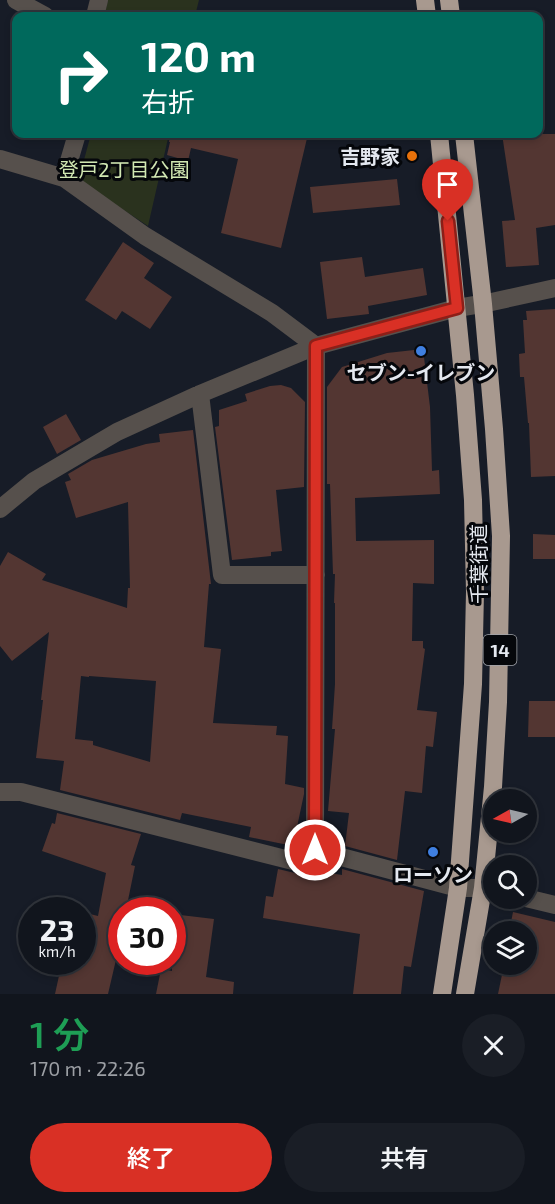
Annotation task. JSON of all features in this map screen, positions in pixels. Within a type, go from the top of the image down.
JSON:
[{"type":"highway","name":"千葉街道","points":[[439,138],[465,395],[473,500],[475,592],[473,684],[458,888],[442,994]]},
{"type":"highway","name":"千葉街道","points":[[464,138],[483,304],[501,536],[501,623],[490,855]]},
{"type":"highway","name":"千葉街道","points":[[465,994],[484,909]]},
{"type":"street","points":[[16,0],[38,12]]},
{"type":"street","points":[[64,178],[75,138]]},
{"type":"street","points":[[0,159],[64,178],[145,236],[272,313],[316,346]]},
{"type":"street","points":[[0,509],[34,481],[117,432],[200,394],[316,346],[457,308],[555,288]]},
{"type":"street","points":[[315,850],[316,346]]},
{"type":"street","points":[[200,394],[222,575],[316,575]]},
{"type":"street","points":[[0,792],[21,792],[297,862],[315,850],[458,888],[483,890]]},
{"type":"street","points":[[537,901],[555,905]]},
{"type":"green space","points":[[108,0],[199,0],[196,12],[105,12]]},
{"type":"green space","name":"登戸2丁目公園","points":[[90,138],[168,138],[148,226],[84,184],[81,171]]},
{"type":"building","points":[[543,134],[555,134],[555,225],[536,228],[539,265],[506,267],[502,221],[515,220],[503,138],[543,138]]},
{"type":"building","points":[[170,138],[307,138],[281,248],[221,233],[238,159],[191,148],[188,161],[167,155]]},
{"type":"building","points":[[397,179],[400,205],[313,213],[310,187]]},
{"type":"building","points":[[123,242],[154,263],[144,278],[172,297],[150,329],[122,311],[116,320],[85,300]]},
{"type":"building","points":[[362,257],[365,277],[423,268],[427,295],[368,306],[369,314],[327,319],[320,262]]},
{"type":"building","points":[[555,309],[555,476],[531,477],[524,377],[520,377],[519,354],[525,353],[523,320],[527,320],[526,311]]},
{"type":"building","points":[[423,349],[430,407],[432,471],[439,470],[440,494],[355,498],[356,541],[434,540],[434,584],[413,583],[412,641],[423,641],[425,649],[417,710],[437,712],[433,747],[426,746],[422,793],[405,791],[397,860],[345,846],[349,813],[328,811],[335,729],[332,729],[335,684],[335,574],[333,574],[330,484],[327,484],[327,387],[342,367],[387,353]]},
{"type":"building","points":[[281,385],[291,388],[305,402],[304,487],[276,490],[282,551],[271,552],[271,556],[232,560],[215,427],[219,426],[219,410],[247,401],[245,394]]},
{"type":"building","points":[[66,414],[81,440],[57,454],[43,427]]},
{"type":"building","points":[[193,430],[211,584],[209,584],[204,647],[221,649],[213,723],[277,726],[276,735],[288,736],[285,784],[304,788],[293,846],[249,837],[251,827],[182,813],[180,820],[60,790],[64,761],[36,758],[49,632],[12,661],[0,646],[0,566],[8,552],[46,574],[42,580],[127,608],[128,588],[130,588],[128,502],[76,518],[65,482],[71,480],[68,474],[92,460],[160,442],[159,434]],"holes":[[[81,676],[156,681],[150,762],[93,745],[93,741],[75,739]]]},
{"type":"building","points":[[533,534],[555,535],[555,559],[533,559]]},
{"type":"building","points":[[529,701],[555,701],[555,737],[528,737]]},
{"type":"building","points":[[57,813],[141,834],[131,865],[135,866],[129,897],[108,897],[108,975],[112,975],[108,994],[55,994],[59,975],[96,975],[96,916],[98,916],[106,873],[42,851],[52,823],[55,824]]},
{"type":"building","points":[[278,869],[299,873],[306,869],[342,875],[342,869],[424,891],[411,967],[404,966],[401,994],[353,994],[360,934],[263,918],[266,896],[273,897]]},
{"type":"building","points":[[513,912],[555,922],[555,994],[498,994],[502,975],[537,975],[537,921],[511,921]]},
{"type":"building","points":[[186,916],[214,919],[206,977],[234,982],[233,994],[156,994],[160,975],[186,975]]},
{"type":"place","name":"吉野家","points":[[412,156]]},
{"type":"place","name":"セブン-イレブン","points":[[421,351]]},
{"type":"place","name":"ローソン","points":[[433,852]]},
{"type":"route","points":[[315,850],[316,346],[457,308],[448,221]]}]
